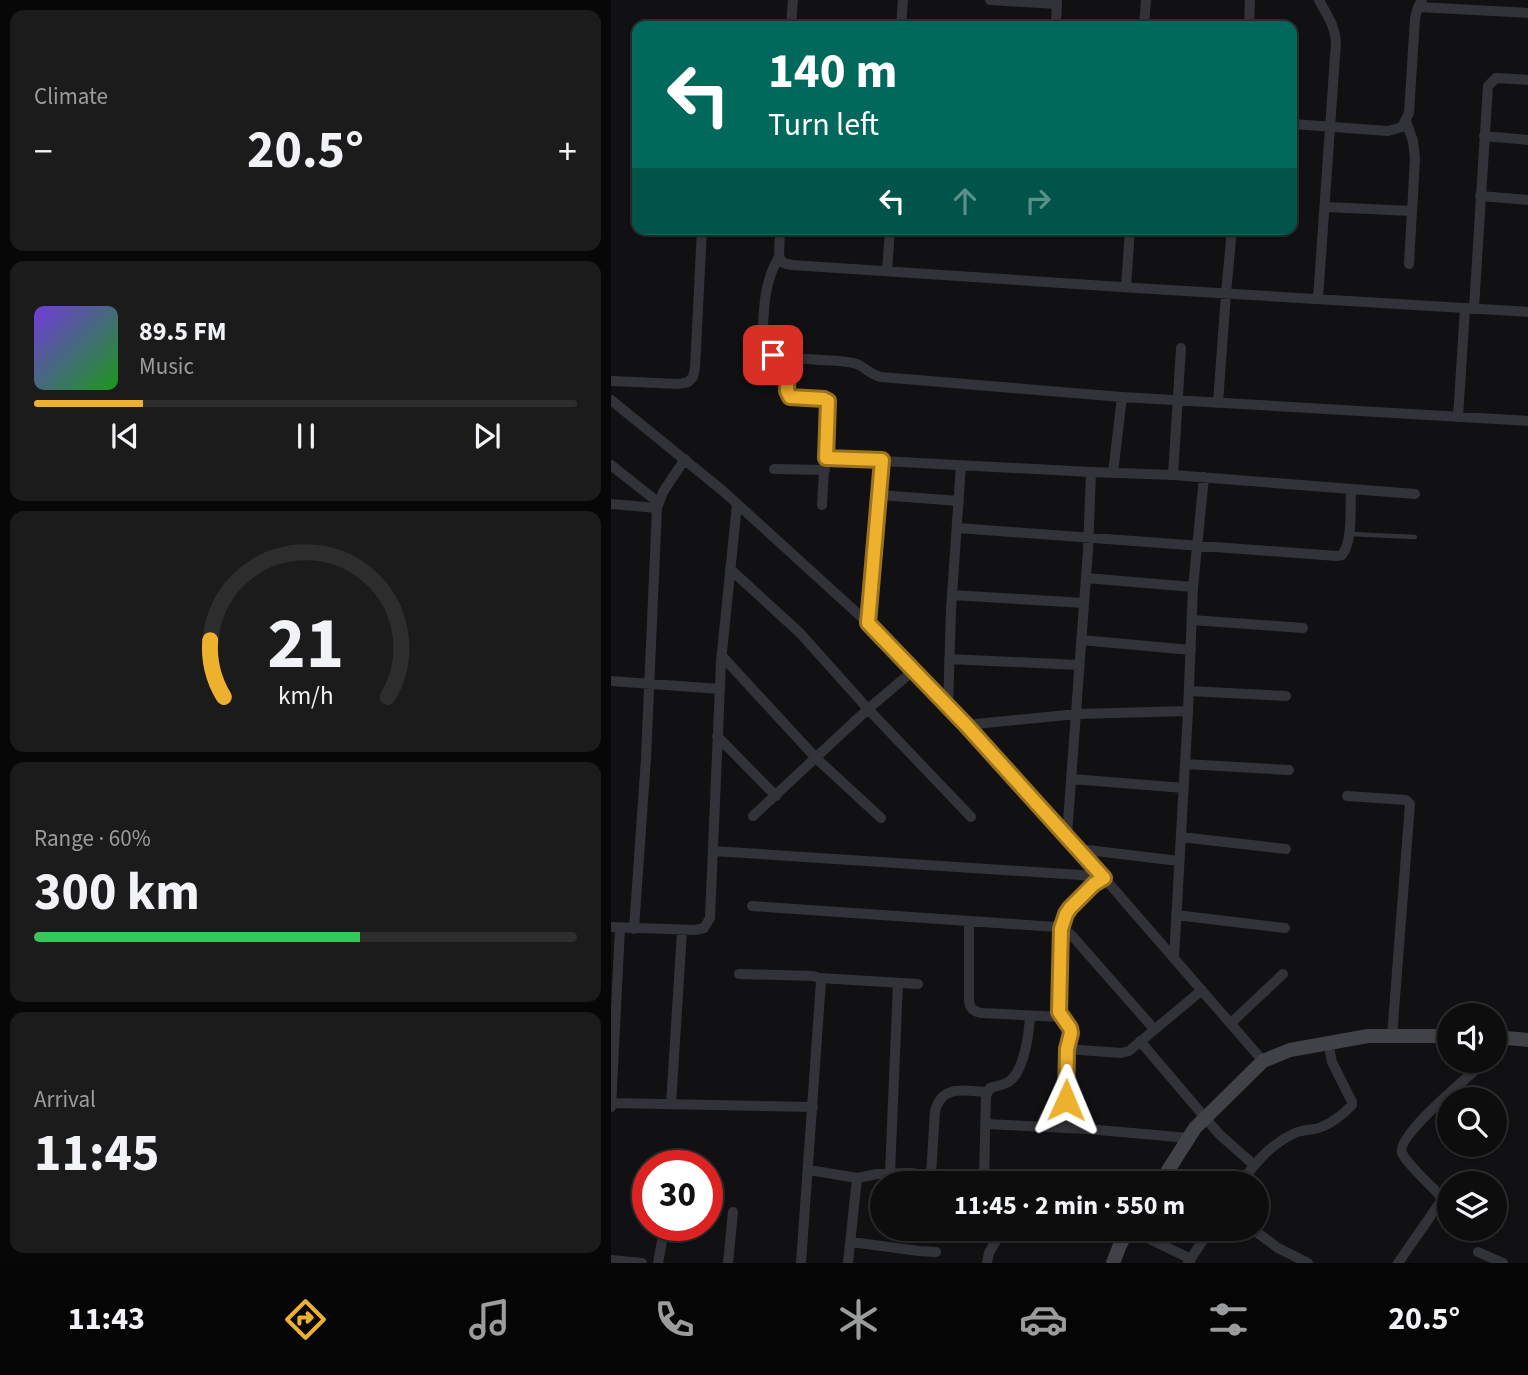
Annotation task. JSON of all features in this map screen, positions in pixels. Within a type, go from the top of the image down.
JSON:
[{"type":"street","points":[[791,21],[793,0]]},
{"type":"street","points":[[901,21],[903,0]]},
{"type":"street","points":[[990,0],[1057,2],[1056,21]]},
{"type":"street","points":[[1144,21],[1146,0]]},
{"type":"street","points":[[1249,21],[1250,0]]},
{"type":"street","points":[[1318,299],[1335,33],[1319,0]]},
{"type":"street","points":[[1297,124],[1388,131],[1400,129],[1409,113],[1415,18],[1420,4],[1528,13]]},
{"type":"street","points":[[1458,417],[1488,86],[1499,77],[1528,80]]},
{"type":"street","points":[[1406,121],[1414,149],[1409,264]]},
{"type":"street","points":[[1484,136],[1528,140]]},
{"type":"street","points":[[1480,196],[1528,200]]},
{"type":"street","points":[[1325,207],[1412,211]]},
{"type":"street","points":[[611,381],[679,384],[688,382],[693,377],[702,235]]},
{"type":"street","points":[[780,235],[779,257],[769,275],[767,286],[762,347],[765,352],[788,358],[855,364],[881,377],[1179,401],[1528,421]]},
{"type":"street","points":[[887,271],[890,235]]},
{"type":"street","points":[[1126,288],[1130,235]]},
{"type":"street","points":[[1218,403],[1231,235]]},
{"type":"street","points":[[779,257],[783,263],[792,265],[1528,312]]},
{"type":"street","points":[[1173,475],[1181,348]]},
{"type":"street","points":[[788,358],[788,395],[828,401],[822,505]]},
{"type":"street","points":[[1113,473],[1122,397]]},
{"type":"street","points":[[611,400],[737,504],[868,623],[1067,835],[1101,880],[1174,958],[1263,1061]]},
{"type":"street","points":[[826,458],[1173,475],[1415,494]]},
{"type":"street","points":[[634,929],[646,758],[658,505],[666,486],[685,459]]},
{"type":"street","points":[[868,623],[882,460]]},
{"type":"street","points":[[611,465],[658,505]]},
{"type":"street","points":[[948,707],[961,465]]},
{"type":"street","points":[[774,469],[825,470]]},
{"type":"street","points":[[1067,835],[1091,472]]},
{"type":"street","points":[[1174,958],[1193,587],[1204,477]]},
{"type":"street","points":[[958,528],[1337,556],[1345,552],[1349,534],[1351,490]]},
{"type":"street","points":[[880,495],[959,501]]},
{"type":"street","points":[[737,504],[722,656],[710,918],[704,928],[695,930],[615,928],[611,1104],[813,1107]]},
{"type":"street","points":[[611,505],[658,505]]},
{"type":"street","points":[[730,569],[800,633],[971,817]]},
{"type":"street","points":[[1086,578],[1193,587]]},
{"type":"street","points":[[952,595],[1084,603]]},
{"type":"street","points":[[1192,620],[1303,628]]},
{"type":"street","points":[[1081,640],[1191,650]]},
{"type":"street","points":[[722,656],[816,758],[881,818]]},
{"type":"street","points":[[949,659],[1079,665]]},
{"type":"street","points":[[753,816],[914,670]]},
{"type":"street","points":[[611,681],[720,688]]},
{"type":"street","points":[[1189,691],[1286,696]]},
{"type":"street","points":[[966,725],[1077,714],[1188,711]]},
{"type":"street","points":[[717,736],[776,796]]},
{"type":"street","points":[[1185,764],[1289,770]]},
{"type":"street","points":[[1072,779],[1184,788]]},
{"type":"street","points":[[1347,796],[1406,800],[1410,804],[1392,1036]]},
{"type":"street","points":[[1181,837],[1286,849]]},
{"type":"street","points":[[1079,849],[1179,861]]},
{"type":"street","points":[[713,851],[1081,875],[1101,880]]},
{"type":"street","points":[[1066,1128],[1067,1049],[1070,1028],[1059,1012],[1061,929],[1070,908],[1101,880]]},
{"type":"street","points":[[752,906],[1049,926],[1061,929],[1074,937],[1154,1029]]},
{"type":"street","points":[[1176,915],[1285,928]]},
{"type":"street","points":[[969,922],[970,1007],[981,1013],[1061,1017]]},
{"type":"street","points":[[671,1104],[682,931]]},
{"type":"street","points":[[739,974],[813,976],[918,984]]},
{"type":"street","points":[[1231,1023],[1283,974]]},
{"type":"street","points":[[801,1263],[820,978]]},
{"type":"street","points":[[890,1171],[898,983]]},
{"type":"street","points":[[1067,1049],[1121,1053],[1129,1051],[1202,990]]},
{"type":"street","points":[[984,1171],[987,1092],[990,1088],[1006,1083],[1016,1074],[1028,1038],[1030,1016]]},
{"type":"street","points":[[1168,1171],[1195,1129],[1263,1061],[1290,1050],[1368,1036],[1437,1036]]},
{"type":"street","points":[[1507,1038],[1528,1040]]},
{"type":"street","points":[[1140,1041],[1227,1142],[1254,1165]]},
{"type":"street","points":[[1250,1171],[1268,1150],[1289,1136],[1305,1129],[1323,1126],[1352,1105],[1332,1062],[1328,1042]]},
{"type":"street","points":[[1398,1263],[1441,1201],[1439,1194],[1404,1156],[1401,1148],[1420,1122],[1472,1073]]},
{"type":"street","points":[[931,1171],[937,1103],[949,1092],[987,1092]]},
{"type":"street","points":[[985,1124],[1189,1138]]},
{"type":"street","points":[[809,1170],[857,1178],[870,1176]]},
{"type":"street","points":[[848,1263],[857,1178]]},
{"type":"street","points":[[728,1263],[733,1212]]},
{"type":"street","points":[[658,1263],[662,1241]]},
{"type":"street","points":[[987,1263],[996,1241]]},
{"type":"street","points":[[1113,1263],[1122,1241]]},
{"type":"street","points":[[1152,1241],[1190,1261],[1203,1241]]},
{"type":"street","points":[[1269,1241],[1308,1263]]},
{"type":"street","points":[[851,1242],[936,1252]]},
{"type":"street","points":[[1478,1252],[1503,1263]]},
{"type":"street","points":[[611,1260],[642,1263]]},
{"type":"lane","points":[[1349,534],[1415,537]]},
{"type":"route","points":[[773,355],[788,358],[787,391],[790,397],[828,401],[826,458],[882,460],[868,623],[966,725],[1104,878],[1094,884],[1070,908],[1061,929],[1059,1012],[1071,1033],[1067,1049],[1066,1100]]}]
